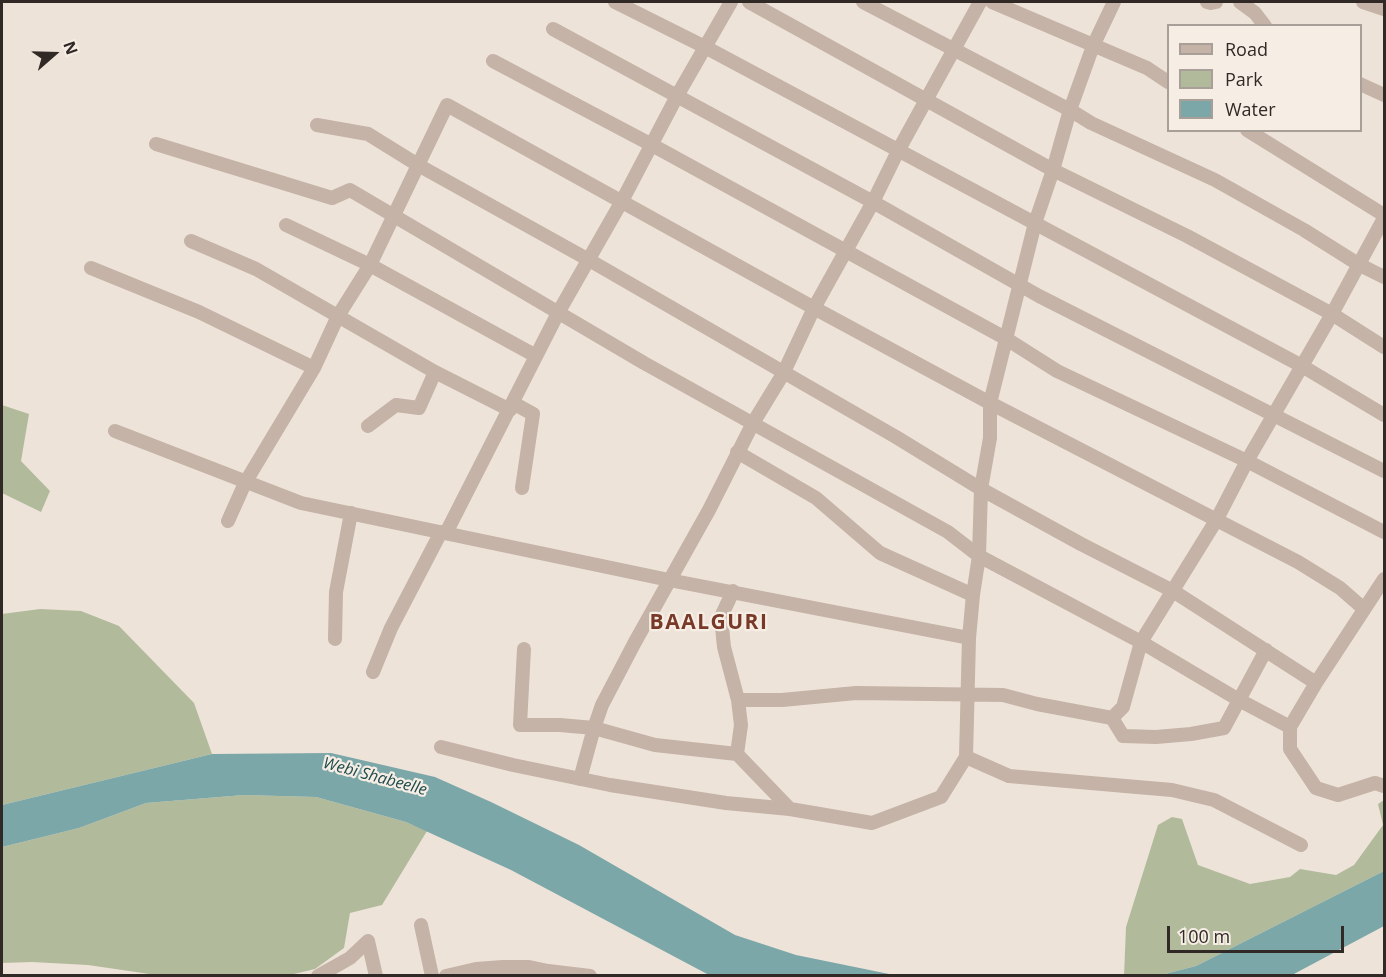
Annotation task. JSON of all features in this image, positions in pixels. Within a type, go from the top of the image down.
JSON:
[{"type":"street","points":[[615,2],[705,47],[1302,366],[1384,415]]},
{"type":"street","points":[[373,672],[391,628],[444,533],[558,313],[731,2]]},
{"type":"street","points":[[749,2],[1053,170],[1187,237],[1332,314],[1384,347]]},
{"type":"street","points":[[863,2],[954,48],[1091,123],[1215,180],[1384,277]]},
{"type":"street","points":[[580,779],[602,705],[709,510],[737,452],[783,374],[814,308],[980,2]]},
{"type":"street","points":[[992,2],[1147,68],[1167,81]]},
{"type":"street","points":[[441,747],[580,779],[726,803],[790,809],[872,823],[941,796],[966,757],[969,638],[979,556],[981,489],[990,438],[990,403],[1035,223],[1070,110],[1093,46],[1114,2]]},
{"type":"street","points":[[1208,2],[1216,2]]},
{"type":"street","points":[[1239,2],[1255,13],[1263,24]]},
{"type":"street","points":[[1363,2],[1384,9]]},
{"type":"street","points":[[553,29],[873,202],[1049,301],[1384,471]]},
{"type":"street","points":[[493,62],[652,145],[1005,338],[1058,371],[1246,461],[1384,532]]},
{"type":"street","points":[[1362,85],[1384,95]]},
{"type":"street","points":[[228,521],[245,483],[314,368],[338,316],[370,265],[392,215],[447,105],[990,403],[1298,562],[1340,588],[1364,609]]},
{"type":"street","points":[[317,124],[368,134],[418,165],[589,260],[783,374],[896,437],[981,489],[1173,591],[1316,683]]},
{"type":"street","points":[[1112,718],[1123,707],[1141,642],[1216,519],[1246,461],[1332,314],[1384,216],[1250,132]]},
{"type":"street","points":[[156,144],[332,198],[350,190],[558,313],[948,532],[979,556],[1141,642],[1239,700],[1290,727]]},
{"type":"street","points":[[286,225],[370,265],[536,356]]},
{"type":"street","points":[[191,241],[256,269],[435,372],[533,414],[522,488]]},
{"type":"street","points":[[92,268],[199,312],[314,368]]},
{"type":"street","points":[[368,426],[396,405],[419,408],[435,372]]},
{"type":"street","points":[[115,431],[245,483],[302,503],[669,580],[969,638]]},
{"type":"street","points":[[737,452],[816,498],[880,554],[973,595]]},
{"type":"street","points":[[334,639],[336,592],[351,513]]},
{"type":"street","points":[[1384,579],[1290,727],[1290,749],[1316,788],[1338,795],[1375,783],[1384,786]]},
{"type":"street","points":[[733,591],[721,617],[724,647],[738,700],[741,725],[737,754]]},
{"type":"street","points":[[524,649],[520,726],[560,725],[594,728],[655,745],[737,754],[790,809]]},
{"type":"street","points":[[738,700],[782,700],[856,693],[1003,695],[1112,718],[1123,736],[1156,737],[1191,734],[1224,728],[1266,650]]},
{"type":"street","points":[[966,757],[1009,776],[1172,790],[1214,800],[1301,846]]},
{"type":"street","points":[[421,925],[432,975]]},
{"type":"street","points":[[318,975],[350,958],[368,941],[376,975]]},
{"type":"street","points":[[446,975],[529,967],[548,973],[588,975]]},
{"type":"green space","points":[[2,405],[29,414],[21,461],[50,491],[41,512],[2,493]]},
{"type":"green space","points":[[40,609],[81,611],[119,626],[194,703],[212,754],[2,805],[2,614]]},
{"type":"green space","points":[[244,795],[316,797],[406,822],[427,831],[382,905],[350,913],[344,948],[315,969],[290,975],[163,976],[88,965],[2,963],[2,847],[79,828],[146,803]]},
{"type":"green space","points":[[1384,800],[1384,871],[1196,966],[1161,975],[1124,976],[1126,927],[1158,825],[1172,817],[1182,819],[1198,865],[1250,884],[1290,877],[1300,869],[1336,875],[1354,865],[1383,825],[1378,804]]},
{"type":"water","name":"Webi Shabeelle","points":[[331,753],[435,777],[491,802],[579,845],[735,935],[796,955],[894,975],[709,975],[511,870],[406,822],[316,797],[244,795],[146,803],[79,828],[2,847],[2,805],[212,754]]},
{"type":"water","points":[[1384,871],[1384,926],[1292,975],[1161,975],[1196,966]]},
{"type":"district","name":"BAALGURI","points":[[709,623]]}]
